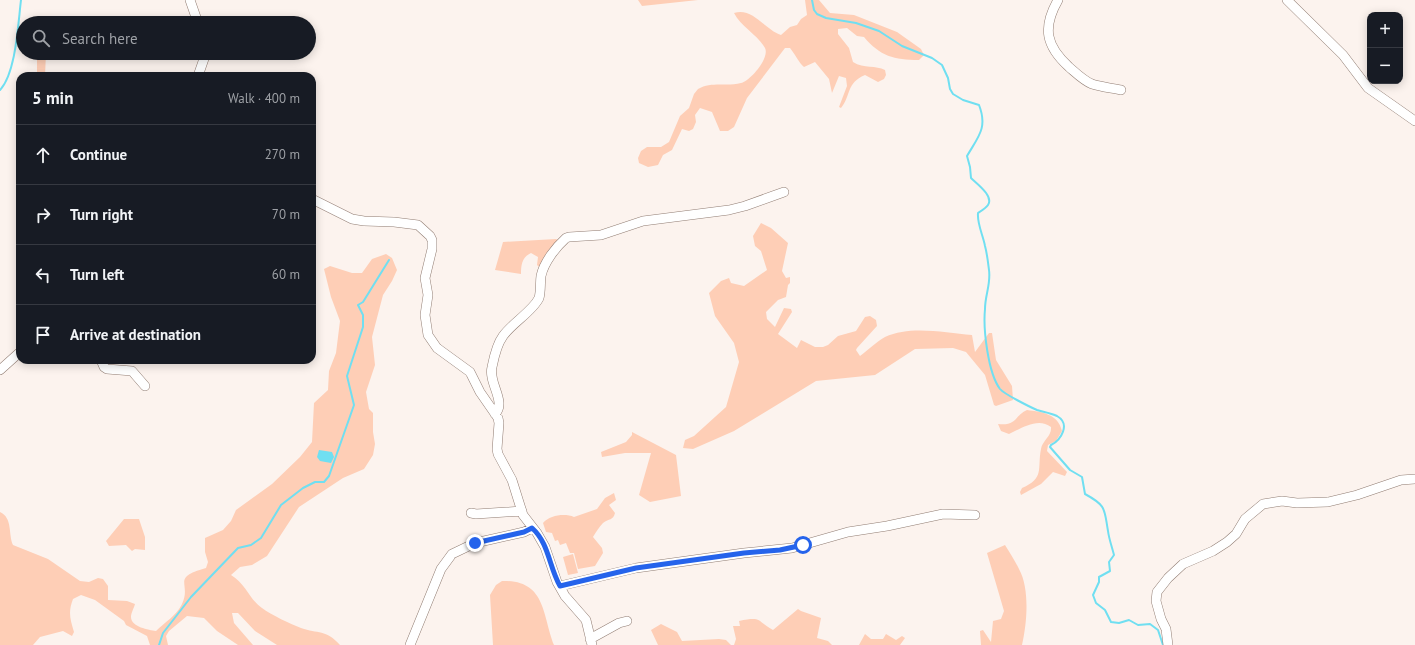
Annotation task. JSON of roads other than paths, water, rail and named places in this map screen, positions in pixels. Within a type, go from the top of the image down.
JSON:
[{"type":"street","points":[[190,0],[196,16]]},
{"type":"street","points":[[1058,0],[1050,14],[1048,26],[1049,38],[1055,52],[1074,72],[1091,84],[1122,90]]},
{"type":"street","points":[[1288,0],[1343,55],[1368,88],[1414,118]]},
{"type":"street","points":[[199,72],[204,60]]},
{"type":"street","points":[[495,414],[498,409],[499,398],[493,385],[491,373],[500,341],[513,325],[535,304],[539,297],[541,277],[546,263],[566,238],[601,235],[656,218],[729,210],[784,192]]},
{"type":"street","points":[[316,201],[352,219],[394,222],[418,226],[428,232],[432,240],[432,249],[424,278],[428,295],[425,315],[428,335],[437,348],[470,372],[480,392],[495,414],[499,423],[498,454],[512,480],[522,511],[545,547],[565,596],[586,620],[591,642],[619,623],[627,621]]},
{"type":"street","points":[[0,370],[16,356]]},
{"type":"street","points":[[103,364],[106,369],[132,371],[145,386]]},
{"type":"street","points":[[1168,645],[1166,629],[1161,620],[1156,601],[1157,592],[1168,578],[1183,564],[1213,551],[1227,542],[1236,534],[1245,519],[1263,504],[1282,501],[1297,503],[1328,502],[1357,495],[1401,480],[1415,478]]},
{"type":"street","points":[[471,513],[522,511]]},
{"type":"street","points":[[560,586],[636,568],[731,554],[792,548],[848,532],[887,526],[943,514],[975,515]]},
{"type":"street","points":[[410,645],[441,569],[452,554],[475,543],[524,532],[532,528]]},
{"type":"water","points":[[319,450],[332,452],[334,457],[331,463],[320,461],[317,457]]},
{"type":"waterway","points":[[19,16],[21,0]]},
{"type":"waterway","points":[[812,0],[814,10],[817,14],[826,18],[856,23],[879,31],[902,46],[932,58],[942,65],[953,94],[963,100],[979,105],[982,113],[982,126],[978,138],[967,156],[971,178],[984,190],[989,198],[988,205],[978,213],[978,217],[989,270],[985,304],[985,328],[987,350],[992,373],[1000,389],[1006,394],[1037,410],[1055,415],[1061,419],[1064,427],[1063,432],[1050,447],[1070,470],[1082,477],[1085,494],[1101,505],[1105,513],[1114,555],[1109,562],[1110,571],[1099,577],[1099,582],[1093,595],[1096,603],[1105,610],[1111,622],[1119,623],[1129,620],[1138,625],[1150,624],[1158,630],[1163,645]]},
{"type":"waterway","points":[[0,90],[10,72],[16,42]]},
{"type":"waterway","points":[[159,645],[163,633],[191,597],[238,548],[251,545],[261,538],[281,505],[303,488],[315,482],[324,482],[329,476],[354,405],[347,376],[363,327],[363,315],[358,305],[363,302],[389,260]]}]
